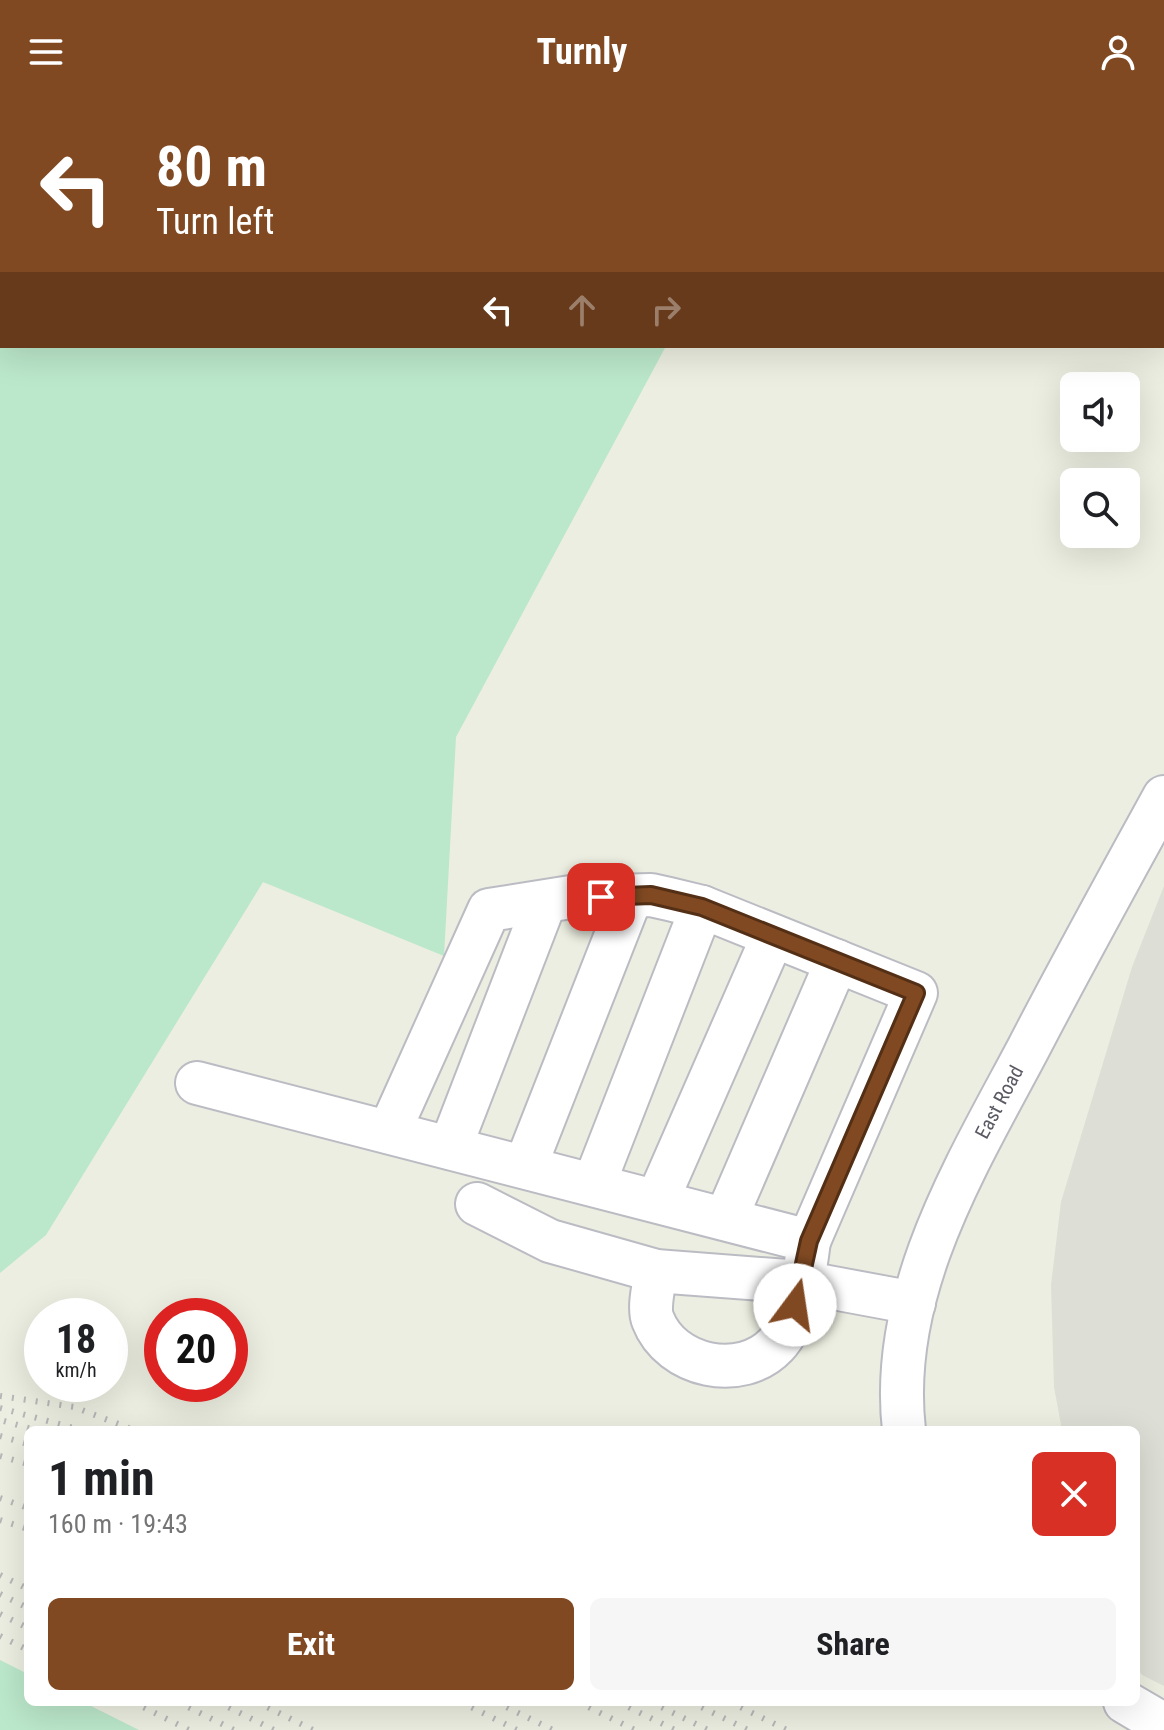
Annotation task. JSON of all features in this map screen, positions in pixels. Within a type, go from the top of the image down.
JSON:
[{"type":"street","name":"East Road","points":[[904,1426],[901,1405],[904,1354],[914,1303],[931,1247],[960,1179],[1164,797]]},
{"type":"street","points":[[389,1132],[485,913],[495,908],[571,897],[651,895],[702,907],[916,995],[809,1241],[788,1328],[775,1347],[757,1359],[710,1367],[667,1344],[652,1318],[656,1271]]},
{"type":"street","points":[[525,1167],[631,897]]},
{"type":"street","points":[[450,1148],[545,902]]},
{"type":"street","points":[[594,1184],[702,907]]},
{"type":"street","points":[[657,1201],[773,936]]},
{"type":"street","points":[[726,1218],[837,961]]},
{"type":"street","points":[[197,1083],[809,1241]]},
{"type":"street","points":[[477,1204],[550,1241],[656,1271],[801,1282],[914,1303]]},
{"type":"street","points":[[1132,1706],[1164,1725]]},
{"type":"shaded area","points":[[1164,886],[1164,1686],[1140,1672],[1140,1426],[1061,1426],[1054,1387],[1051,1285],[1061,1202],[1132,967]]},
{"type":"green space","points":[[0,348],[665,348],[456,737],[444,956],[263,882],[46,1235],[0,1273]]},
{"type":"green space","points":[[0,1660],[24,1672],[24,1706],[91,1706],[139,1730],[0,1730]]},
{"type":"railway","points":[[0,1396],[74,1407],[124,1426]]},
{"type":"railway","points":[[0,1408],[66,1426]]},
{"type":"railway","points":[[4,1421],[24,1427]]},
{"type":"railway","points":[[0,1436],[24,1443]]},
{"type":"railway","points":[[0,1456],[24,1463]]},
{"type":"railway","points":[[0,1498],[24,1507]]},
{"type":"railway","points":[[0,1520],[24,1528]]},
{"type":"railway","points":[[0,1575],[24,1587]]},
{"type":"railway","points":[[0,1594],[24,1606]]},
{"type":"railway","points":[[0,1614],[24,1626]]},
{"type":"railway","points":[[0,1636],[24,1648]]},
{"type":"railway","points":[[141,1706],[189,1730]]},
{"type":"railway","points":[[186,1706],[234,1730]]},
{"type":"railway","points":[[226,1706],[274,1730]]},
{"type":"railway","points":[[265,1706],[313,1730]]},
{"type":"railway","points":[[469,1706],[517,1730]]},
{"type":"railway","points":[[504,1706],[553,1730]]},
{"type":"railway","points":[[586,1706],[635,1730]]},
{"type":"railway","points":[[626,1706],[675,1730]]},
{"type":"railway","points":[[659,1706],[708,1730]]},
{"type":"railway","points":[[699,1706],[748,1730]]},
{"type":"railway","points":[[738,1706],[787,1730]]},
{"type":"route","points":[[601,897],[651,895],[702,907],[916,993],[809,1241],[795,1305]]}]
